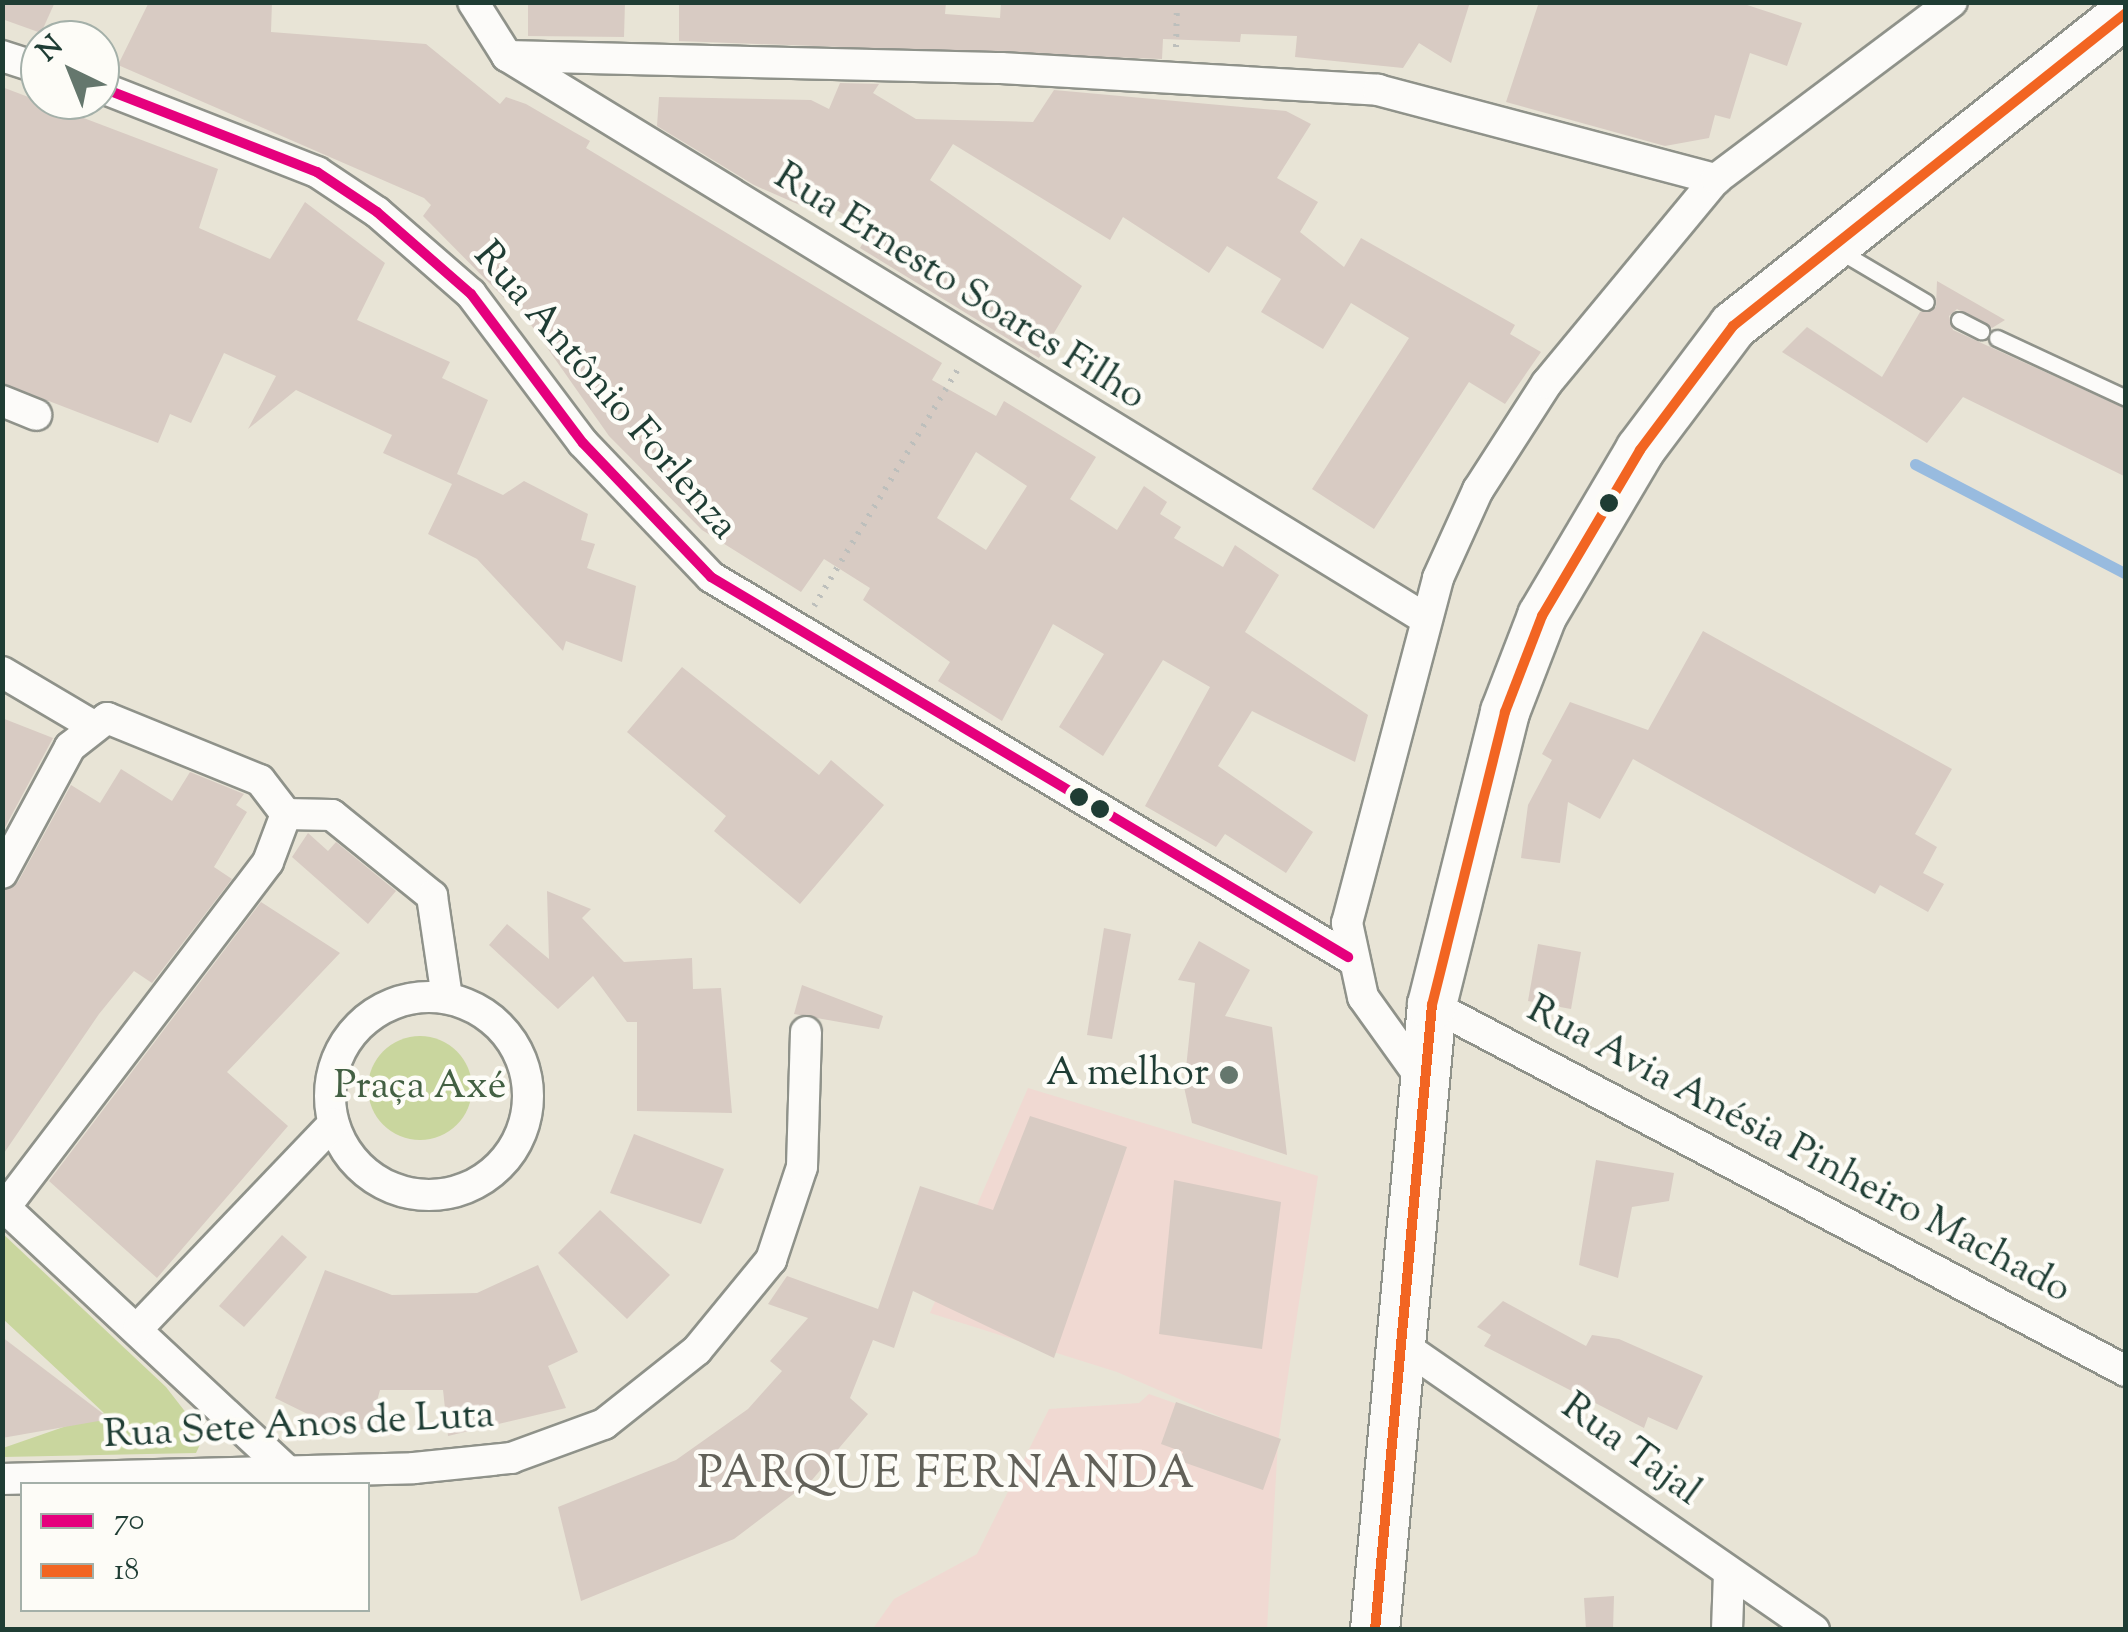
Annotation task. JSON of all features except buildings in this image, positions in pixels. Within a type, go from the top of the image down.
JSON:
[{"type":"main road","points":[[1374,1630],[1432,1005],[1506,712],[1542,616],[1640,450],[1706,360],[1762,298],[2126,12]]},
{"type":"street","name":"Rua Ernesto Soares Filho","points":[[473,2],[507,56],[1426,619]]},
{"type":"street","points":[[1426,1085],[1363,997],[1348,958],[1347,923],[1426,619],[1478,490],[1547,383],[1716,179],[1952,2]]},
{"type":"street","points":[[507,56],[1174,79],[1423,97],[1716,179]]},
{"type":"street","name":"Rua Antônio Forlenza","points":[[120,96],[317,172],[376,212],[472,294],[668,538],[711,576],[1348,958]]},
{"type":"street","points":[[2,400],[36,414]]},
{"type":"street","points":[[2,672],[90,724],[126,720],[260,780],[286,814]]},
{"type":"street","points":[[2,873],[90,724]]},
{"type":"street","points":[[286,814],[332,815],[432,896],[446,997]]},
{"type":"street","points":[[286,814],[268,862],[4,1206],[139,1327],[292,1474]]},
{"type":"street","points":[[446,997],[502,1028],[528,1087],[513,1149],[491,1173],[463,1190],[398,1192],[346,1154],[333,1124],[329,1091],[354,1030],[380,1008],[446,997]]},
{"type":"street","name":"Rua Avia Anésia Pinheiro Machado","points":[[1432,1005],[2126,1371]]},
{"type":"street","name":"Rua Sete Anos de Luta","points":[[2,1478],[292,1474],[511,1458],[604,1424],[660,1385],[771,1260],[802,1167],[806,1032]]},
{"type":"street","points":[[139,1327],[333,1124]]},
{"type":"street","name":"Rua Tajal","points":[[1398,1342],[1814,1630]]},
{"type":"street","points":[[1728,1630],[1729,1572]]},
{"type":"lane","points":[[1830,246],[1926,302]]},
{"type":"lane","points":[[1959,320],[1981,330]]},
{"type":"lane","points":[[1997,338],[2126,398]]},
{"type":"path","points":[[1174,79],[1177,2]]},
{"type":"path","points":[[800,628],[972,344]]},
{"type":"shaded area","points":[[1028,1088],[1318,1176],[1278,1442],[1267,1629],[872,1630],[894,1599],[977,1554],[1049,1409],[1139,1403],[1149,1394],[1253,1431],[1117,1372],[930,1313]]},
{"type":"green space","name":"Praça Axé","points":[[420,1036],[440,1040],[457,1051],[468,1068],[472,1088],[468,1108],[457,1125],[440,1136],[420,1140],[400,1136],[383,1125],[372,1108],[368,1088],[372,1068],[383,1051],[400,1040]]},
{"type":"green space","points":[[2,1233],[166,1387],[204,1436],[196,1453],[3,1457],[3,1448],[104,1413],[3,1319]]},
{"type":"waterway","points":[[1915,464],[2126,574]]},
{"type":"transit line","name":"18","points":[[1375,1630],[1432,1005],[1505,712],[1542,616],[1640,450],[1733,326],[2126,13]]},
{"type":"transit line","name":"70","points":[[120,95],[317,172],[377,212],[471,294],[583,443],[711,577],[1348,957]]},
{"type":"place","name":"A melhor","points":[[1229,1075]]},
{"type":"district","name":"PARQUE FERNANDA","points":[[947,1477]]}]
